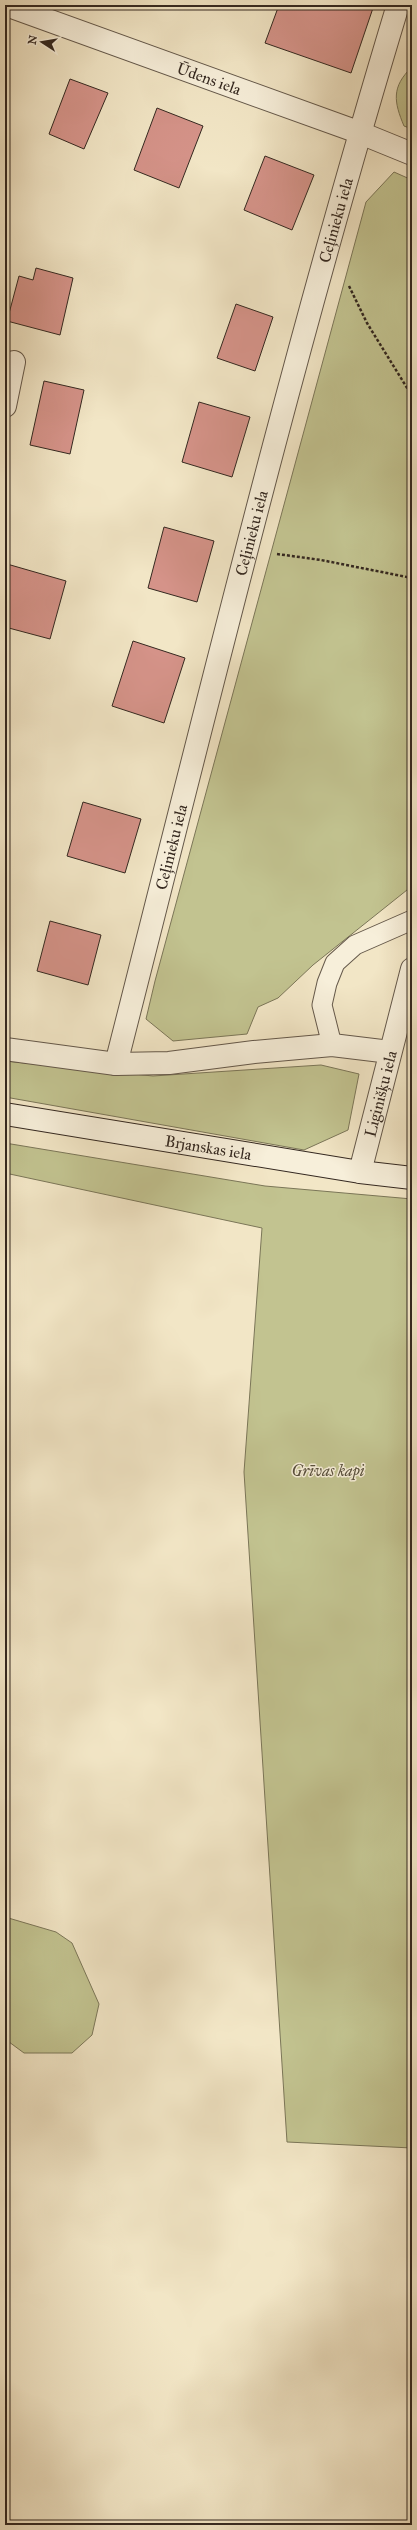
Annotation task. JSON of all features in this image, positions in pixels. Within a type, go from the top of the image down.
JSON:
[{"type":"street","name":"Ūdens iela","points":[[6,5],[358,132],[412,154]]},
{"type":"street","name":"Ceļinieku iela","points":[[116,1064],[246,550],[358,132],[398,5]]},
{"type":"street","points":[[5,406],[14,362]]},
{"type":"street","name":"Liginišķu iela","points":[[360,1172],[412,969]]},
{"type":"street","points":[[5,1049],[116,1064],[169,1063],[254,1052],[332,1045],[390,1052]]},
{"type":"street","name":"Brjanskas iela","points":[[5,1114],[360,1172],[412,1178]]},
{"type":"lane","points":[[332,1045],[322,1005],[326,983],[335,963],[355,945],[412,920]]},
{"type":"path","points":[[328,246],[367,323],[412,396]]},
{"type":"path","points":[[246,550],[321,560],[412,578]]},
{"type":"green space","points":[[412,67],[412,129],[404,126],[398,109],[396,95],[400,81]]},
{"type":"green space","points":[[394,172],[412,180],[412,886],[313,965],[278,998],[258,1007],[247,1034],[173,1041],[146,1019],[155,981],[366,202]]},
{"type":"green space","points":[[5,1061],[153,1076],[321,1065],[359,1074],[348,1130],[304,1150],[5,1097]]},
{"type":"green space","name":"Grīvas kapi","points":[[5,1143],[265,1186],[412,1199],[412,2148],[287,2142],[244,1472],[262,1228],[5,1173]]},
{"type":"green space","points":[[5,1917],[56,1932],[72,1943],[99,2004],[92,2035],[72,2053],[24,2053],[5,2039]]},
{"type":"building","points":[[279,5],[374,5],[351,73],[265,43]]},
{"type":"building","points":[[70,79],[108,93],[84,149],[49,134]]},
{"type":"building","points":[[157,108],[203,126],[179,188],[134,170]]},
{"type":"building","points":[[265,156],[314,175],[292,230],[244,210]]},
{"type":"building","points":[[36,268],[73,278],[60,335],[7,321],[19,276],[33,280]]},
{"type":"building","points":[[236,304],[273,317],[255,371],[217,358]]},
{"type":"building","points":[[44,381],[84,390],[70,454],[30,445]]},
{"type":"building","points":[[199,402],[250,417],[232,477],[182,462]]},
{"type":"building","points":[[164,527],[214,541],[197,602],[148,588]]},
{"type":"building","points":[[7,564],[66,581],[50,639],[5,627]]},
{"type":"building","points":[[133,641],[185,658],[164,723],[112,706]]},
{"type":"building","points":[[83,802],[141,819],[125,873],[67,856]]},
{"type":"building","points":[[50,921],[101,935],[88,985],[37,971]]}]
